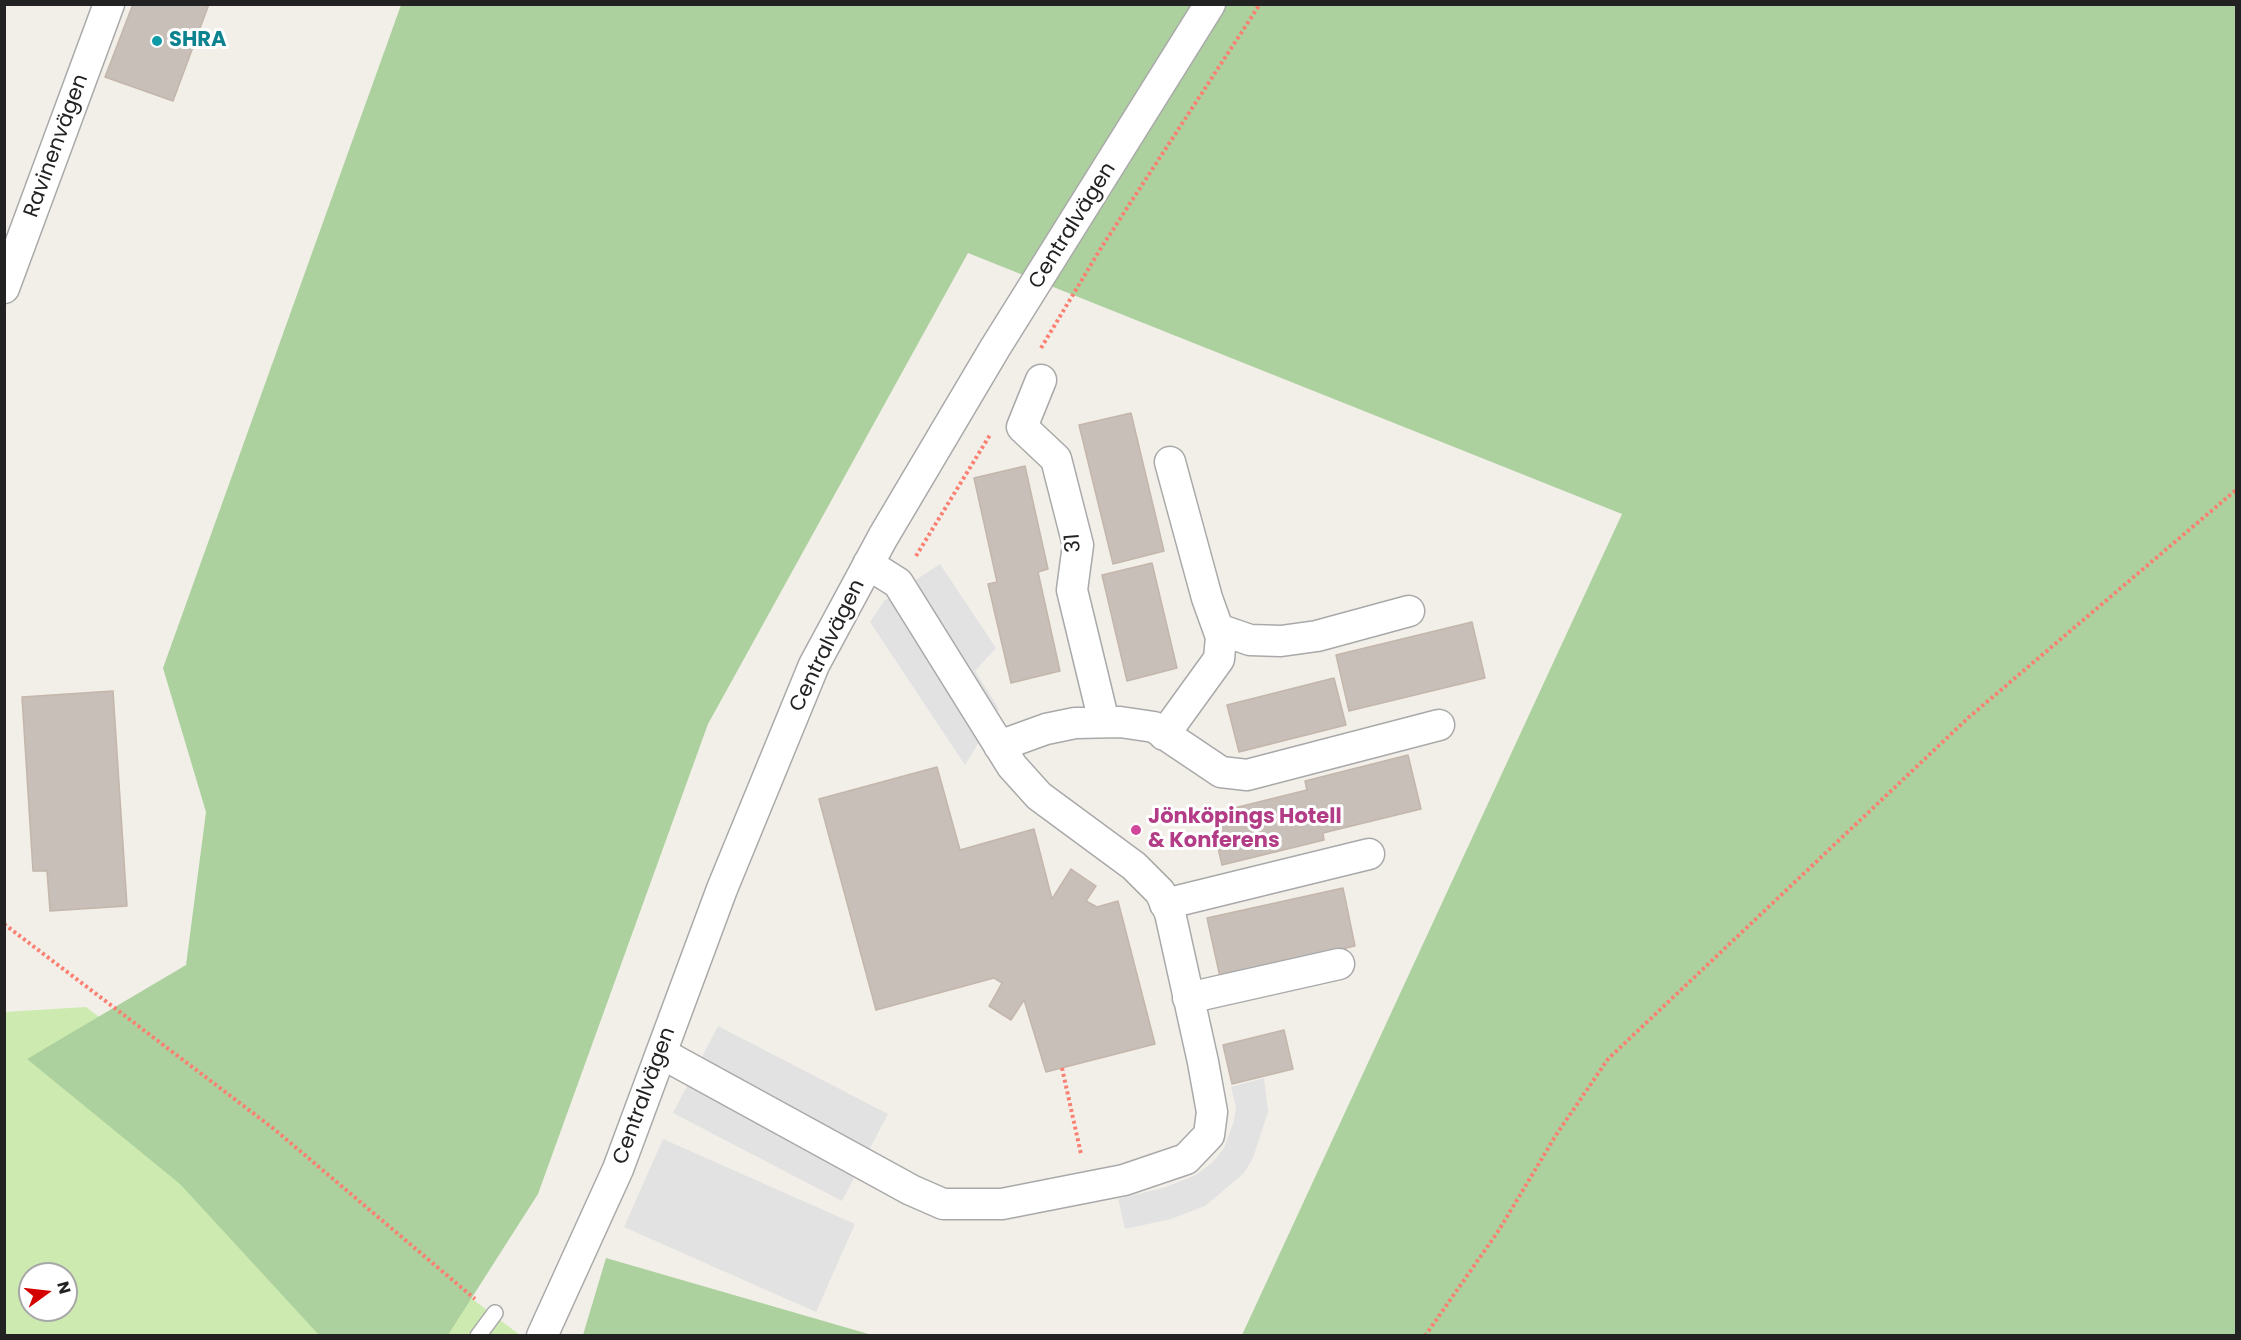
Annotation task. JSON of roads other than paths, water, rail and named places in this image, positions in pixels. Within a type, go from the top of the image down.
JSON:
[{"type":"street","name":"Ravinenvägen","points":[[4,288],[110,4]]},
{"type":"street","name":"Centralvägen","points":[[542,1335],[618,1169],[722,889],[814,665],[868,564],[995,348],[1210,4]]},
{"type":"street","name":"31","points":[[1038,369],[1022,427],[1056,459],[1078,545],[1072,590],[1104,722]]},
{"type":"street","points":[[1164,735],[1220,659],[1221,637],[1170,462]]},
{"type":"street","points":[[661,1053],[911,1190],[943,1204],[1002,1204],[1124,1180],[1186,1159],[1209,1136],[1212,1112],[1188,998],[1160,892],[1134,866],[1039,796],[1012,766],[898,583],[868,564]]},
{"type":"street","points":[[1218,629],[1250,640],[1281,640],[1317,636],[1409,611]]},
{"type":"street","points":[[999,746],[1046,729],[1120,722],[1154,727],[1221,772],[1247,775],[1439,725]]},
{"type":"street","points":[[1165,904],[1369,854]]},
{"type":"street","points":[[1188,998],[1339,964]]},
{"type":"lane","points":[[478,1335],[495,1313]]},
{"type":"place","name":"SHRA","points":[[157,41]]},
{"type":"place","name":"Jönköpings Hotell & Konferens","points":[[1136,830]]}]
